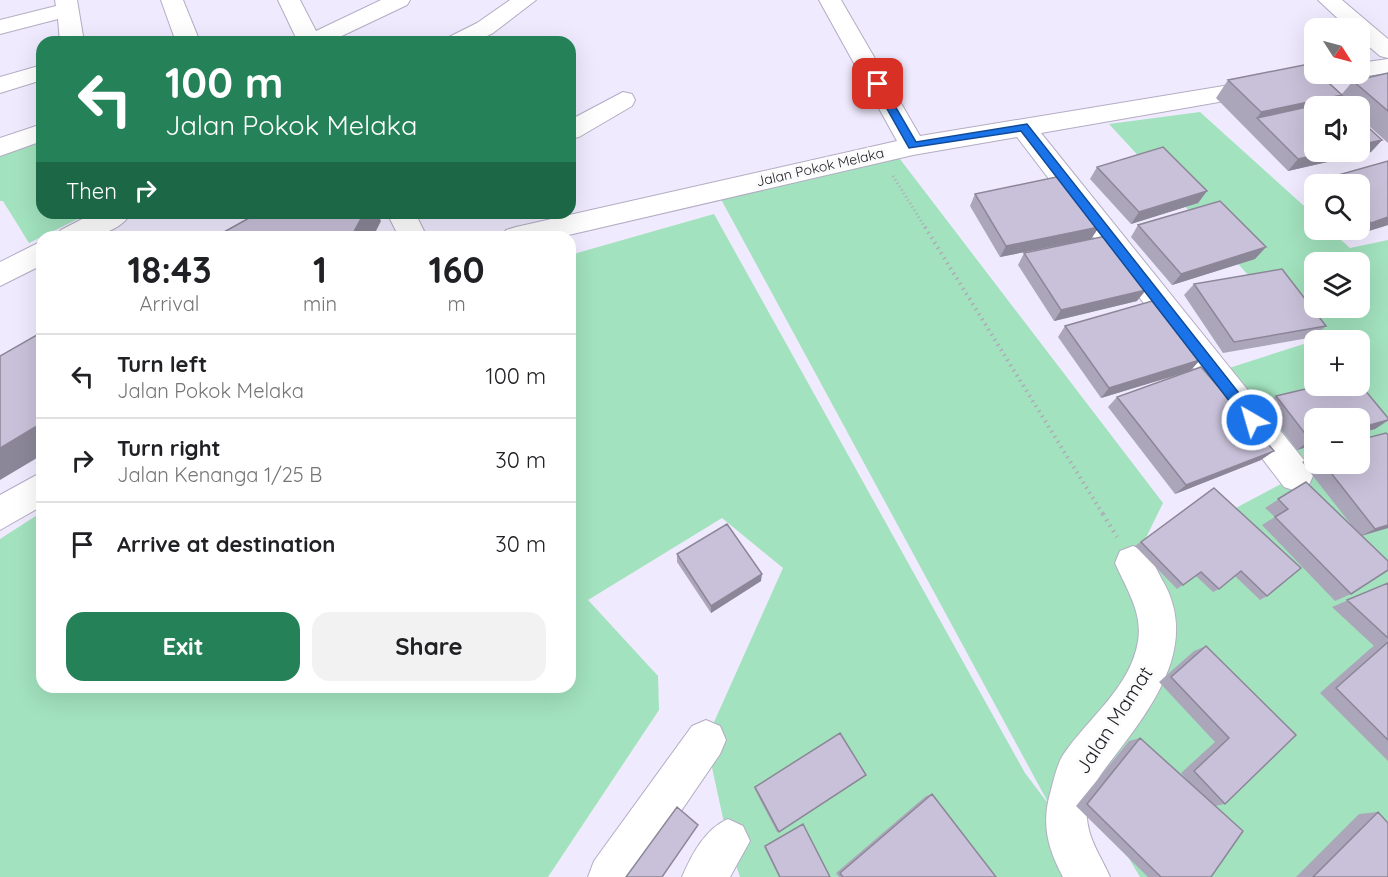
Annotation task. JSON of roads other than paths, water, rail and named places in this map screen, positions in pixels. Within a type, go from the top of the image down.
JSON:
[{"type":"street","points":[[172,0],[186,36]]},
{"type":"street","points":[[289,0],[307,36]]},
{"type":"street","points":[[323,36],[399,0]]},
{"type":"street","points":[[830,0],[913,146]]},
{"type":"street","points":[[1329,0],[1388,51]]},
{"type":"street","points":[[469,36],[485,28],[517,3]]},
{"type":"street","points":[[0,27],[67,5],[71,36]]},
{"type":"street","points":[[1370,68],[1388,66]]},
{"type":"street","points":[[0,84],[36,74]]},
{"type":"street","name":"Jalan Pokok Melaka","points":[[542,231],[913,146],[1304,80]]},
{"type":"street","points":[[576,127],[623,100]]},
{"type":"street","points":[[1023,127],[1296,476]]},
{"type":"street","points":[[0,147],[36,134]]},
{"type":"street","points":[[82,231],[106,219]]},
{"type":"street","points":[[0,274],[36,255]]},
{"type":"street","points":[[0,514],[36,491]]},
{"type":"street","name":"Jalan Mamat","points":[[1088,877],[1069,845],[1066,809],[1077,771],[1128,706],[1149,673],[1158,639],[1153,600],[1133,563]]},
{"type":"street","points":[[610,877],[706,740]]},
{"type":"street","points":[[704,877],[728,841]]}]
